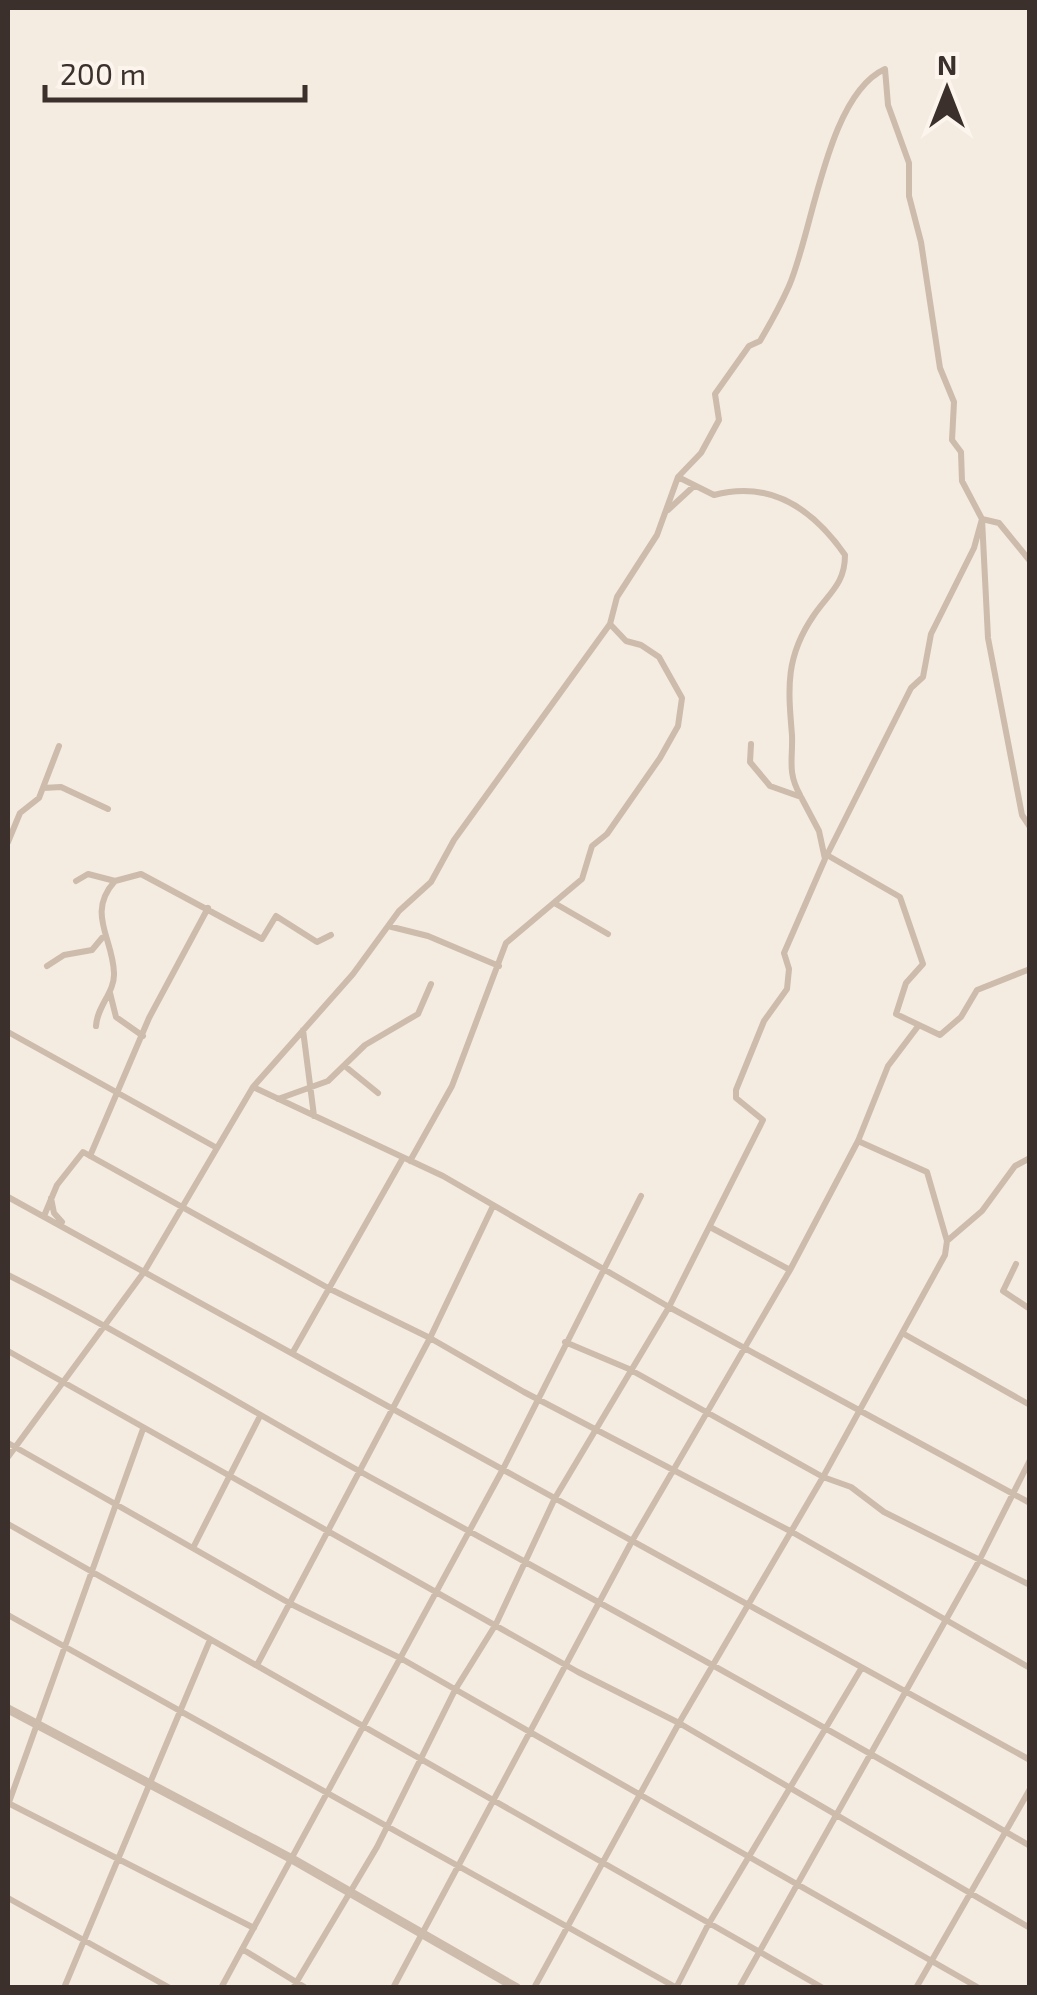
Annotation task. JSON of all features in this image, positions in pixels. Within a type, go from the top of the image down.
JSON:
[{"type":"street","points":[[8,1456],[11,1445],[144,1272],[253,1087],[388,926],[430,882],[465,825],[610,624],[617,597],[657,535],[678,478],[719,420],[715,396],[719,388],[750,344],[760,341],[789,288],[837,132],[862,84],[885,69],[888,104],[909,163],[909,196],[940,368],[954,402],[952,440],[961,452],[962,481],[982,519],[988,638],[1022,815],[1030,827]]},
{"type":"street","points":[[688,469],[696,485]]},
{"type":"street","points":[[678,478],[714,495],[730,490],[784,496],[800,505],[845,554],[839,588],[812,617],[786,681],[792,744],[788,764],[826,857],[900,897],[923,964],[906,984],[896,1014],[940,1035],[961,1016],[977,990],[1030,969]]},
{"type":"street","points":[[668,510],[696,485]]},
{"type":"street","points":[[982,519],[1000,523],[1030,561]]},
{"type":"street","points":[[295,1985],[387,1827],[455,1690],[496,1624],[555,1498],[629,1368],[669,1307],[764,1120],[735,1094],[764,1021],[788,989],[790,969],[784,953],[826,857],[911,688],[923,676],[931,634],[974,548],[982,519]]},
{"type":"street","points":[[293,1352],[452,1086],[508,941],[582,879],[594,842],[607,834],[660,758],[680,716],[679,688],[659,657],[641,644],[626,642],[610,624]]},
{"type":"street","points":[[751,744],[750,762],[766,782],[802,797]]},
{"type":"street","points":[[8,842],[20,813],[40,798],[60,746]]},
{"type":"street","points":[[43,788],[61,787],[108,809]]},
{"type":"street","points":[[76,881],[88,874],[115,881],[142,874],[262,939],[276,916],[317,942],[332,935]]},
{"type":"street","points":[[96,1026],[114,973],[102,938],[101,906],[115,881]]},
{"type":"street","points":[[556,904],[608,934]]},
{"type":"street","points":[[90,1156],[169,977],[208,908]]},
{"type":"street","points":[[388,926],[428,936],[500,966]]},
{"type":"street","points":[[47,966],[64,954],[92,950],[102,938]]},
{"type":"street","points":[[276,1099],[309,1088],[346,1067],[365,1046],[421,1011],[431,984]]},
{"type":"street","points":[[110,992],[116,1017],[143,1036]]},
{"type":"street","points":[[393,1988],[425,1935],[490,1800],[632,1541],[790,1270],[858,1141],[888,1066],[918,1026]]},
{"type":"street","points":[[302,1028],[314,1117]]},
{"type":"street","points":[[8,1032],[217,1148]]},
{"type":"street","points":[[346,1067],[378,1093]]},
{"type":"street","points":[[253,1087],[407,1159],[1030,1503]]},
{"type":"street","points":[[534,1988],[679,1723],[863,1410],[945,1255],[947,1242],[927,1172],[858,1141]]},
{"type":"street","points":[[44,1216],[51,1197],[76,1156],[83,1152],[330,1289],[430,1338],[538,1400],[792,1532],[1030,1668]]},
{"type":"street","points":[[947,1242],[982,1211],[1015,1166],[1030,1158]]},
{"type":"street","points":[[221,1988],[503,1469],[641,1196]]},
{"type":"street","points":[[51,1197],[54,1212],[70,1230]]},
{"type":"street","points":[[8,1198],[1030,1760]]},
{"type":"street","points":[[257,1665],[388,1409],[430,1338],[493,1206]]},
{"type":"street","points":[[710,1227],[790,1270]]},
{"type":"street","points":[[1016,1264],[1003,1292],[1030,1309]]},
{"type":"street","points":[[8,1274],[103,1322],[260,1416],[715,1664],[1030,1846]]},
{"type":"street","points":[[904,1334],[1030,1405]]},
{"type":"street","points":[[565,1342],[629,1368],[823,1477],[851,1488],[884,1512],[1030,1585]]},
{"type":"street","points":[[8,1351],[565,1664],[679,1723],[1030,1928]]},
{"type":"street","points":[[194,1546],[260,1416]]},
{"type":"street","points":[[144,1429],[8,1804],[254,1928]]},
{"type":"street","points":[[11,1445],[291,1604],[402,1659],[979,1988]]},
{"type":"street","points":[[739,1988],[979,1562],[1030,1460]]},
{"type":"street","points":[[8,1524],[823,1988]]},
{"type":"street","points":[[8,1615],[677,1987],[708,1925],[861,1668]]},
{"type":"street","points":[[64,1988],[210,1640]]},
{"type":"street","points":[[8,1709],[292,1859],[517,1988]]},
{"type":"street","points":[[916,1988],[1030,1789]]},
{"type":"street","points":[[8,1898],[170,1988]]},
{"type":"street","points":[[242,1949],[295,1985],[306,1988]]}]
